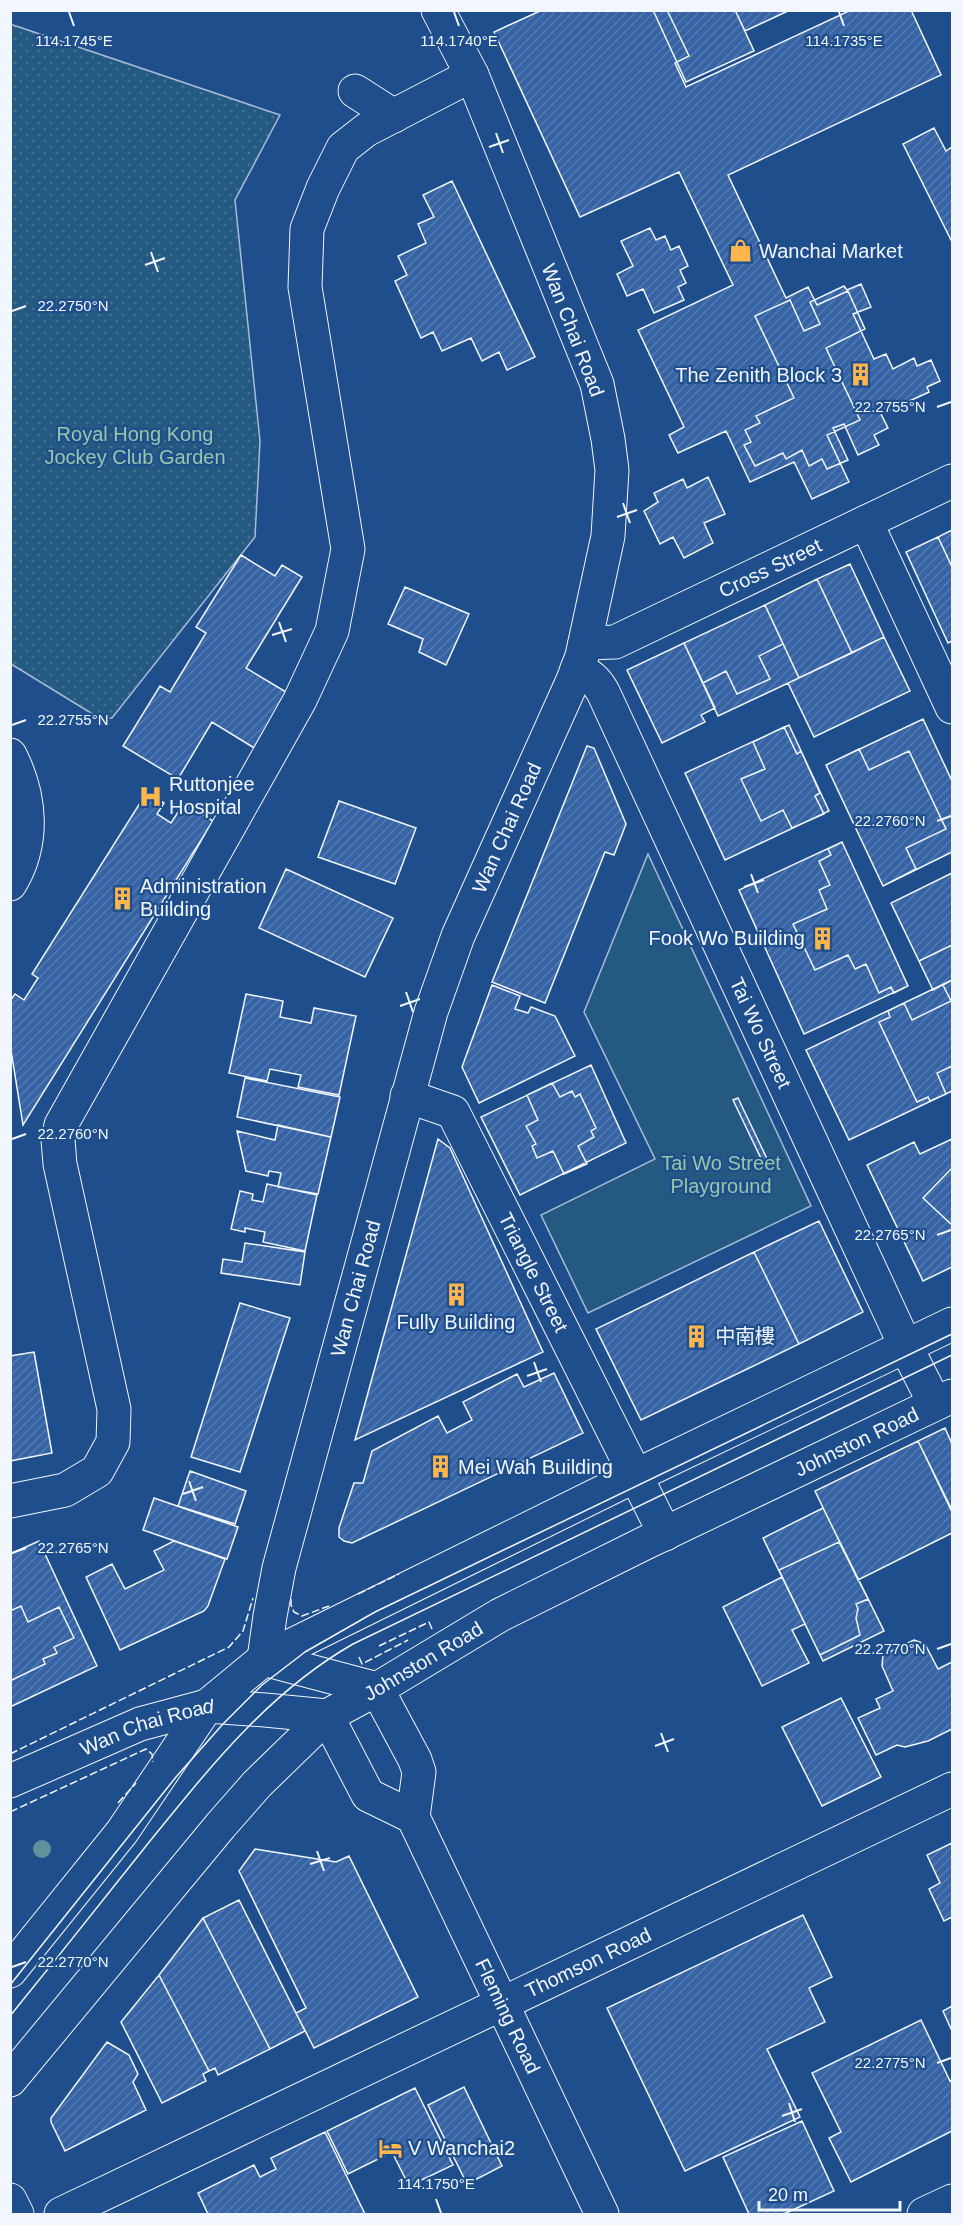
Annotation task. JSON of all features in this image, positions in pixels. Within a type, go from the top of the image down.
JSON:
[{"type":"street","name":"Wan Chai Road","points":[[264,1659],[279,1568],[431,1012],[458,936],[581,656],[608,536],[612,470],[597,384],[472,75],[438,10]]},
{"type":"street","points":[[10,1501],[64,1490],[97,1471],[113,1442],[114,1409],[60,1164],[58,1140],[61,1125],[300,700],[332,631],[348,549],[304,287],[307,229],[323,188],[343,148],[366,130],[472,75]]},
{"type":"street","points":[[355,91],[393,116]]},
{"type":"street","name":"Cross Street","points":[[581,656],[615,642],[952,481]]},
{"type":"street","points":[[866,522],[952,707]]},
{"type":"street","name":"Tai Wo Street","points":[[581,656],[603,692],[906,1347],[944,1400]]},
{"type":"street","points":[[10,755],[20,774],[28,811],[26,843],[19,869],[10,884]]},
{"type":"street","name":"Triangle Street","points":[[407,1096],[453,1112],[665,1534]]},
{"type":"street","points":[[10,1971],[122,1832],[207,1706],[264,1659],[635,1476],[952,1324]]},
{"type":"street","name":"Johnston Road","points":[[10,2080],[221,1825],[257,1784],[327,1716],[500,1615],[944,1400]]},
{"type":"street","points":[[264,1659],[376,1689],[399,1729],[419,1772],[413,1817],[368,1795],[327,1716]]},
{"type":"street","name":"Wan Chai Road","points":[[10,1781],[140,1724],[207,1706],[327,1716]]},
{"type":"street","name":"Thomson Road","points":[[61,2214],[952,1789]]},
{"type":"street","name":"Fleming Road","points":[[413,1817],[602,2214]]},
{"type":"street","points":[[10,2200],[17,2214]]},
{"type":"street","points":[[924,2214],[952,2201]]},
{"type":"green space","name":"Royal Hong Kong Jockey Club Garden","points":[[10,24],[280,115],[235,200],[260,441],[255,537],[112,718],[99,718],[11,664]]},
{"type":"green space","name":"Tai Wo Street Playground","points":[[648,854],[811,1206],[588,1313],[541,1215],[655,1159],[584,1012]]},
{"type":"building","name":"Wanchai Market","points":[[542,10],[667,10],[689,56],[675,63],[686,87],[851,10],[911,10],[941,75],[728,175],[786,298],[808,287],[817,305],[848,291],[865,329],[826,348],[860,420],[827,435],[849,482],[812,499],[794,462],[750,482],[726,431],[678,453],[669,435],[684,427],[638,330],[733,285],[679,172],[580,217],[494,32]]},
{"type":"building","points":[[653,10],[735,10],[754,51],[686,82]]},
{"type":"building","points":[[735,10],[790,10],[745,31]]},
{"type":"building","points":[[934,128],[946,151],[952,147],[952,242],[903,144]]},
{"type":"building","points":[[452,181],[535,357],[507,370],[499,352],[482,361],[471,338],[442,351],[433,332],[421,338],[395,281],[407,275],[398,256],[426,243],[418,224],[434,217],[423,195]]},
{"type":"building","points":[[650,228],[656,240],[665,236],[671,250],[679,246],[688,266],[680,270],[686,283],[678,287],[684,300],[654,313],[643,289],[627,296],[617,274],[633,266],[621,241]]},
{"type":"building","name":"The Zenith Block 3","points":[[861,284],[871,307],[853,314],[874,359],[886,354],[893,369],[914,358],[917,366],[931,360],[940,381],[927,387],[929,392],[881,414],[888,428],[874,435],[879,445],[858,455],[844,424],[833,428],[848,460],[827,469],[822,459],[809,466],[802,450],[786,459],[783,453],[755,466],[744,445],[751,442],[745,430],[760,423],[756,416],[794,398],[755,316],[790,300],[804,331],[820,324],[810,302],[844,286],[847,290]]},
{"type":"building","points":[[708,477],[725,514],[704,523],[713,543],[684,558],[673,537],[660,544],[644,511],[658,502],[654,493],[683,479],[687,488]]},
{"type":"building","points":[[952,530],[952,567],[938,537]]},
{"type":"building","points":[[938,537],[952,567],[952,641],[948,643],[906,552]]},
{"type":"building","points":[[241,555],[275,576],[282,565],[302,577],[246,668],[291,695],[256,749],[212,722],[178,779],[123,746],[160,686],[170,692],[206,633],[196,627]]},
{"type":"building","points":[[850,564],[884,637],[852,653],[817,579]]},
{"type":"building","points":[[817,579],[852,653],[799,678],[765,605]]},
{"type":"building","points":[[405,587],[469,614],[446,665],[419,652],[423,639],[388,624]]},
{"type":"building","points":[[765,605],[799,678],[718,716],[684,643]]},
{"type":"building","points":[[765,605],[783,644],[759,656],[770,679],[737,694],[726,671],[703,683],[684,643]]},
{"type":"building","points":[[884,637],[910,691],[814,737],[788,683]]},
{"type":"building","points":[[684,643],[715,708],[701,715],[705,722],[662,743],[627,670]]},
{"type":"building","points":[[923,719],[952,781],[952,852],[883,886],[826,765]]},
{"type":"building","points":[[789,725],[829,811],[725,860],[685,773]]},
{"type":"building","points":[[784,727],[797,754],[801,751],[820,793],[815,796],[824,814],[792,828],[783,810],[761,821],[741,779],[765,769],[753,742]]},
{"type":"building","points":[[587,746],[594,748],[626,824],[614,855],[605,852],[545,1003],[492,982]]},
{"type":"building","points":[[859,749],[869,770],[909,751],[946,829],[906,848],[916,869],[883,886],[826,765]]},
{"type":"building","name":"Administration Building","points":[[147,792],[164,803],[157,814],[171,823],[184,803],[213,821],[23,1125],[10,1044],[10,1001],[15,994],[24,1000],[38,978],[32,974]]},
{"type":"building","points":[[339,801],[416,828],[395,884],[318,857]]},
{"type":"building","name":"Fook Wo Building","points":[[842,842],[908,986],[804,1034],[739,890]]},
{"type":"building","points":[[842,842],[908,986],[894,993],[891,987],[879,993],[866,964],[855,969],[848,955],[815,970],[793,924],[827,909],[819,890],[830,885],[819,861],[831,855],[828,849]]},
{"type":"building","points":[[286,869],[393,918],[365,977],[259,928]]},
{"type":"building","points":[[952,873],[952,945],[919,961],[891,903]]},
{"type":"building","points":[[952,945],[952,980],[933,990],[919,961]]},
{"type":"building","points":[[952,980],[952,1091],[849,1140],[806,1050]]},
{"type":"building","points":[[952,980],[952,1066],[937,1073],[946,1094],[930,1101],[928,1097],[917,1102],[879,1022],[890,1017],[888,1011],[904,1003],[912,1020],[951,1001],[943,985]]},
{"type":"building","points":[[492,985],[520,996],[515,1009],[528,1013],[531,1007],[555,1016],[575,1056],[479,1103],[462,1067]]},
{"type":"building","points":[[246,994],[283,1001],[280,1017],[311,1023],[314,1008],[356,1016],[339,1095],[298,1087],[301,1075],[270,1069],[267,1081],[229,1073]]},
{"type":"building","points":[[591,1065],[626,1143],[520,1195],[481,1117]]},
{"type":"building","points":[[245,1078],[340,1097],[331,1137],[237,1117]]},
{"type":"building","points":[[552,1083],[560,1097],[572,1091],[575,1097],[580,1094],[596,1128],[591,1131],[594,1137],[578,1146],[587,1164],[564,1174],[553,1151],[537,1158],[532,1146],[536,1144],[526,1126],[538,1120],[527,1095]]},
{"type":"building","points":[[738,1098],[771,1167],[766,1169],[733,1100]]},
{"type":"building","points":[[278,1125],[331,1137],[318,1194],[278,1187],[281,1173],[269,1171],[268,1176],[246,1171],[237,1131],[275,1140]]},
{"type":"building","name":"Fully Building","points":[[438,1139],[450,1148],[543,1352],[355,1440]]},
{"type":"building","points":[[952,1139],[952,1267],[923,1281],[867,1165],[914,1142],[920,1154]]},
{"type":"building","points":[[952,1168],[952,1225],[923,1198]]},
{"type":"building","points":[[267,1184],[317,1195],[305,1251],[263,1242],[265,1232],[245,1228],[245,1232],[231,1229],[240,1191],[253,1194],[252,1200],[263,1202]]},
{"type":"building","points":[[819,1221],[863,1312],[799,1344],[754,1252]]},
{"type":"building","points":[[245,1243],[305,1252],[300,1285],[221,1273],[223,1259],[242,1262]]},
{"type":"building","name":"中南樓","points":[[754,1252],[799,1344],[641,1420],[596,1329]]},
{"type":"building","points":[[240,1303],[290,1318],[240,1472],[191,1457]]},
{"type":"building","points":[[34,1352],[52,1453],[10,1461],[10,1356]]},
{"type":"building","name":"Mei Wah Building","points":[[554,1373],[583,1433],[352,1543],[339,1537],[339,1528],[354,1483],[363,1483],[372,1451],[438,1416],[447,1433],[472,1420],[463,1402],[517,1374],[524,1387]]},
{"type":"building","points":[[945,1428],[952,1444],[952,1510],[918,1441]]},
{"type":"building","points":[[918,1441],[952,1512],[952,1533],[858,1580],[815,1491]]},
{"type":"building","points":[[190,1471],[246,1491],[235,1524],[178,1506]]},
{"type":"building","points":[[154,1498],[238,1527],[227,1559],[143,1530]]},
{"type":"building","points":[[823,1508],[884,1631],[823,1661],[763,1538]]},
{"type":"building","points":[[39,1541],[97,1666],[10,1707],[10,1554]]},
{"type":"building","points":[[174,1541],[225,1559],[208,1606],[204,1611],[120,1650],[86,1577],[112,1564],[125,1589],[164,1570],[154,1551]]},
{"type":"building","points":[[839,1542],[868,1599],[856,1604],[860,1635],[820,1655],[779,1570]]},
{"type":"building","points":[[782,1577],[805,1624],[792,1630],[809,1663],[762,1686],[723,1607]]},
{"type":"building","points":[[21,1606],[28,1622],[59,1607],[74,1638],[54,1647],[57,1653],[43,1659],[45,1664],[10,1681],[10,1611]]},
{"type":"building","points":[[914,1640],[925,1644],[938,1669],[952,1662],[952,1729],[928,1741],[905,1747],[897,1745],[876,1755],[858,1718],[880,1708],[876,1699],[893,1691],[882,1666],[883,1655]]},
{"type":"building","points":[[841,1698],[881,1777],[822,1806],[782,1727]]},
{"type":"building","points":[[952,1843],[952,1917],[944,1921],[929,1889],[940,1883],[927,1855]]},
{"type":"building","points":[[255,1849],[336,1862],[349,1856],[418,1997],[314,2048],[296,2013],[306,2008],[239,1871]]},
{"type":"building","points":[[239,1900],[305,2031],[270,2049],[203,1918]]},
{"type":"building","points":[[803,1915],[832,1977],[809,1988],[825,2022],[767,2049],[800,2117],[685,2171],[607,2008]]},
{"type":"building","points":[[203,1918],[270,2049],[218,2075],[215,2068],[209,2071],[159,1975]]},
{"type":"building","points":[[159,1975],[209,2071],[203,2074],[206,2081],[162,2103],[121,2022]]},
{"type":"building","points":[[952,2006],[952,2031],[943,2011]]},
{"type":"building","points":[[921,2020],[950,2081],[952,2080],[952,2131],[851,2182],[829,2138],[841,2132],[812,2073]]},
{"type":"building","points":[[107,2042],[129,2055],[138,2074],[133,2082],[146,2110],[65,2151],[51,2118]]},
{"type":"building","points":[[464,2087],[502,2166],[467,2184],[428,2105]]},
{"type":"building","points":[[415,2088],[453,2165],[409,2186],[392,2152],[348,2174],[327,2131]]},
{"type":"building","points":[[802,2121],[834,2191],[784,2214],[749,2214],[723,2157]]},
{"type":"building","points":[[325,2132],[365,2214],[208,2214],[198,2193],[254,2165],[260,2177],[276,2169],[271,2158]]},
{"type":"tram line","points":[[10,1985],[176,1777],[223,1724],[262,1685],[305,1652],[375,1612],[952,1334]]},
{"type":"tram line","points":[[10,2016],[218,1759],[268,1708],[323,1663],[353,1644],[952,1355]]},
{"type":"fence","points":[[358,1594],[399,1574]]},
{"type":"fence","points":[[10,1754],[229,1647],[243,1631],[253,1598]]},
{"type":"fence","points":[[291,1599],[294,1612],[302,1616],[329,1606]]},
{"type":"fence","points":[[379,1646],[429,1622],[432,1629]]},
{"type":"fence","points":[[359,1657],[362,1664],[408,1640]]},
{"type":"fence","points":[[10,1812],[146,1749],[152,1754],[153,1762]]},
{"type":"fence","points":[[118,1803],[136,1783]]},
{"type":"place","name":"Wanchai Market","points":[[741,251]]},
{"type":"place","name":"The Zenith Block 3","points":[[860,375]]},
{"type":"place","name":"Ruttonjee Hospital","points":[[151,796]]},
{"type":"place","name":"Administration Building","points":[[122,898]]},
{"type":"place","name":"Fook Wo Building","points":[[823,938]]},
{"type":"place","name":"Fully Building","points":[[456,1294]]},
{"type":"place","name":"中南樓","points":[[697,1336]]},
{"type":"place","name":"Mei Wah Building","points":[[440,1467]]},
{"type":"place","name":"V Wanchai2","points":[[390,2148]]}]
